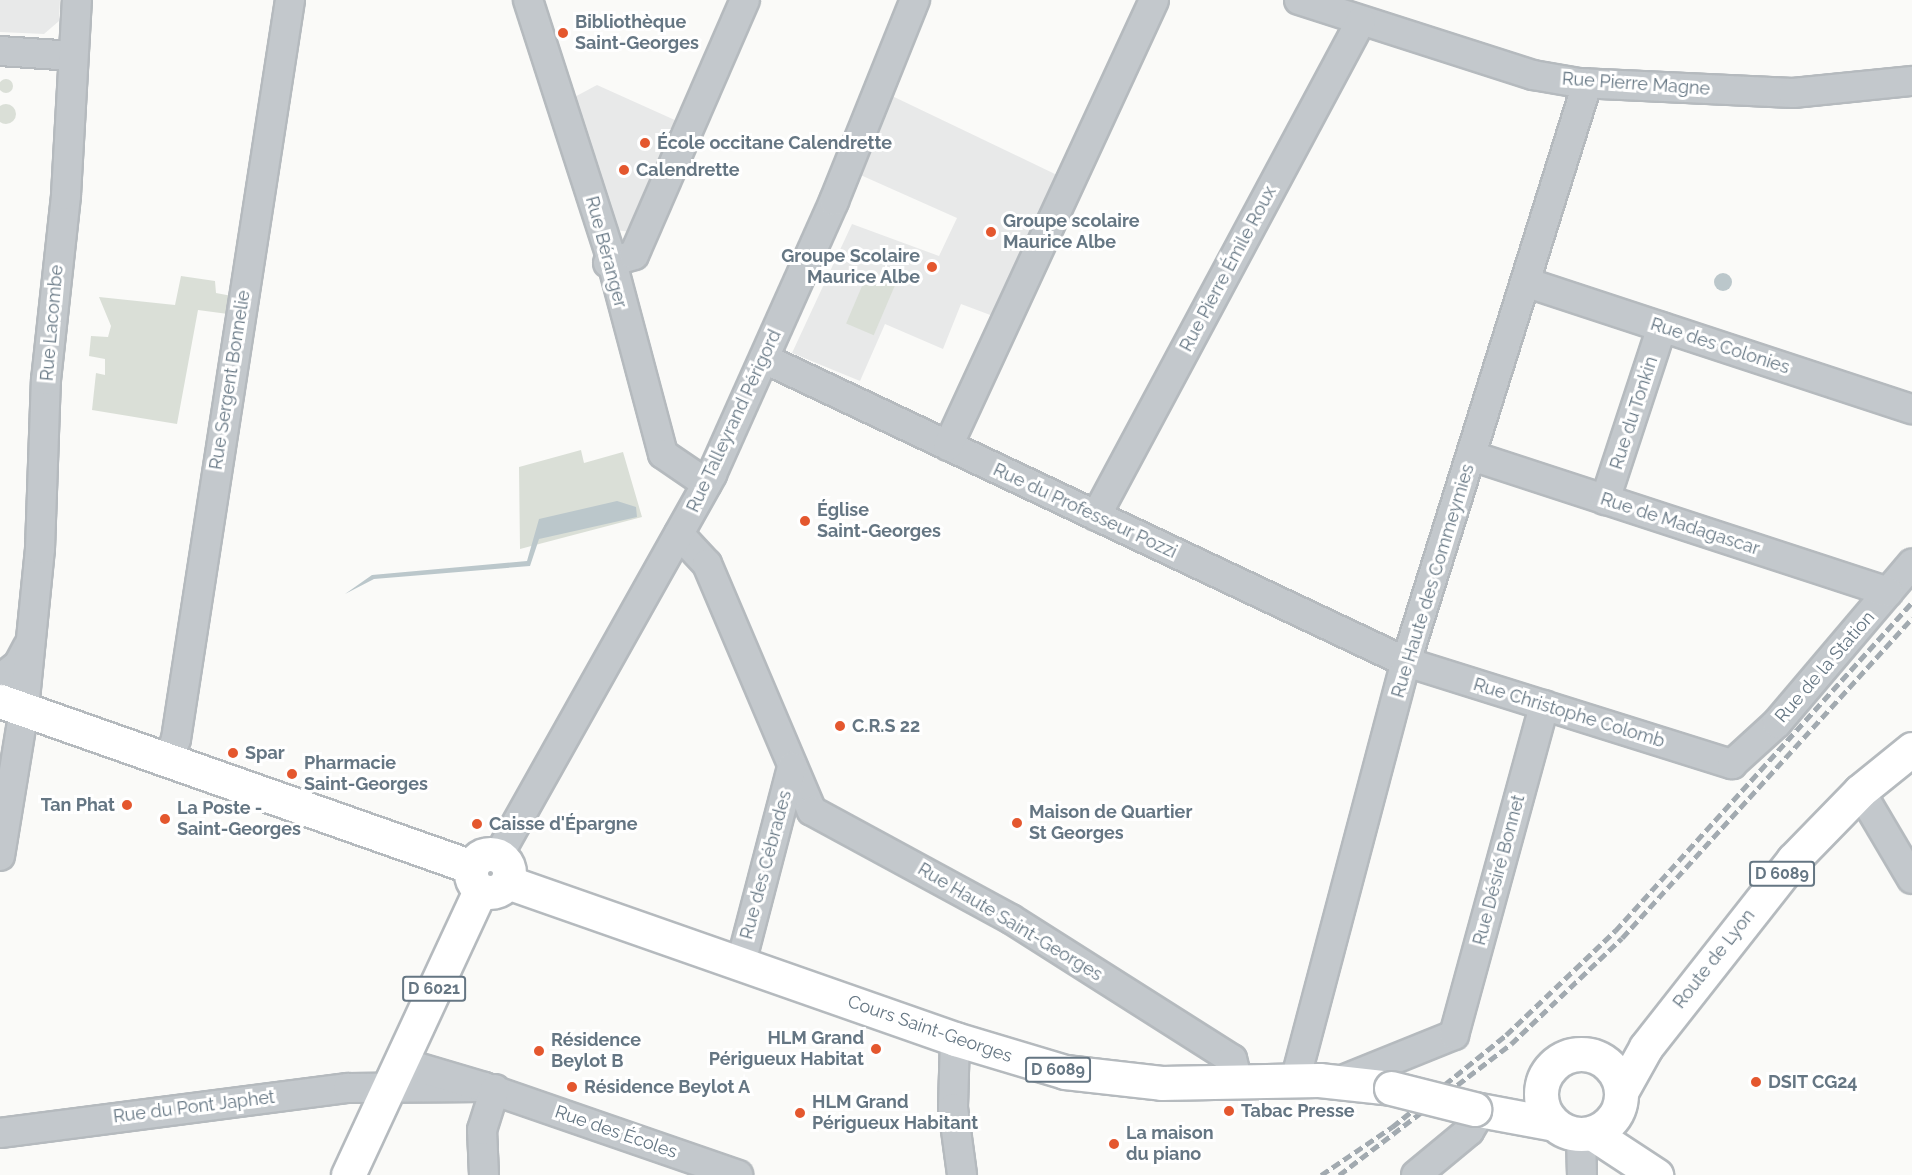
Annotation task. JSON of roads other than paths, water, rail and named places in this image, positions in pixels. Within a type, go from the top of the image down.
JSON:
[{"type":"main road","name":"D 6089","points":[[12,705],[489,874]]},
{"type":"main road","name":"Route de Lyon","points":[[1593,1119],[1669,1016],[1788,866],[1860,791],[1912,749]]},
{"type":"main road","name":"Cours Saint-Georges","points":[[489,874],[955,1039],[1110,1079],[1340,1082],[1391,1088],[1477,1110],[1593,1119]]},
{"type":"main road","name":"D 6021","points":[[348,1175],[489,874]]},
{"type":"main road","name":"Route de Lyon","points":[[1542,1083],[1553,1064],[1634,1042],[1669,1016]]},
{"type":"main road","points":[[1583,1054],[1614,1070],[1593,1119]]},
{"type":"main road","name":"Cours Saint-Georges","points":[[1477,1110],[1515,1104],[1542,1083]]},
{"type":"main road","points":[[1542,1083],[1542,1105],[1593,1119],[1646,1168]]},
{"type":"street","name":"Rue Lacombe","points":[[0,856],[12,705],[28,646],[40,549],[46,381],[66,195],[77,0]]},
{"type":"street","name":"Rue Sergent Bonnelie","points":[[168,760],[192,629],[290,0]]},
{"type":"street","name":"Rue Béranger","points":[[528,0],[663,454],[707,484]]},
{"type":"street","points":[[608,263],[634,255],[745,0]]},
{"type":"street","name":"Rue Talleyrand Périgord","points":[[489,874],[707,484],[765,359],[915,0]]},
{"type":"street","points":[[948,446],[1154,0]]},
{"type":"street","name":"Rue Pierre Magne","points":[[1299,0],[1533,75],[1587,84],[1792,93],[1912,81]]},
{"type":"street","name":"Rue Pierre Émile Roux","points":[[1096,516],[1360,21]]},
{"type":"street","points":[[0,51],[73,56]]},
{"type":"street","name":"Rue Haute des Commeymies","points":[[1295,1082],[1406,662],[1528,283],[1587,84]]},
{"type":"street","name":"Rue des Colonies","points":[[1528,283],[1912,409]]},
{"type":"street","name":"Rue du Tonkin","points":[[1605,500],[1662,327]]},
{"type":"street","name":"Rue du Professeur Pozzi","points":[[765,359],[1406,662]]},
{"type":"street","name":"Rue de Madagascar","points":[[1472,456],[1888,592]]},
{"type":"street","name":"Rue Haute Saint-Georges","points":[[679,534],[707,564],[812,811],[958,885],[1232,1059],[1238,1082]]},
{"type":"street","name":"Rue de la Station","points":[[1732,764],[1778,723],[1912,564]]},
{"type":"street","name":"Rue Lacombe","points":[[0,679],[18,665],[28,646]]},
{"type":"street","name":"Rue Christophe Colomb","points":[[1406,662],[1732,764]]},
{"type":"street","name":"Rue Désiré Bonnet","points":[[1340,1082],[1454,1035],[1544,705]]},
{"type":"street","name":"Rue des Cébrades","points":[[741,963],[792,767]]},
{"type":"street","points":[[1860,791],[1912,879]]},
{"type":"street","points":[[955,1039],[952,1108],[962,1175]]},
{"type":"street","name":"Rue du Pont Japhet","points":[[0,1133],[348,1088],[394,1075],[490,1088]]},
{"type":"street","points":[[484,1175],[482,1130],[490,1088]]},
{"type":"street","name":"Rue des Écoles","points":[[490,1088],[696,1168],[738,1175]]},
{"type":"street","points":[[1416,1175],[1469,1131],[1477,1110]]},
{"type":"street","points":[[1582,1175],[1593,1119]]},
{"type":"railway","points":[[1321,1175],[1392,1127],[1506,1035],[1615,931],[1912,602]]},
{"type":"railway","points":[[1339,1175],[1511,1044],[1622,938],[1912,618]]},
{"type":"place","name":"Bibliothèque Saint-Georges","points":[[563,33]]},
{"type":"place","name":"École occitane Calendrette","points":[[645,143]]},
{"type":"place","name":"Calendrette","points":[[624,170]]},
{"type":"place","name":"Groupe scolaire Maurice Albe","points":[[991,232]]},
{"type":"place","name":"Groupe Scolaire Maurice Albe","points":[[932,267]]},
{"type":"place","name":"Église Saint-Georges","points":[[805,521]]},
{"type":"place","name":"C.R.S 22","points":[[840,726]]},
{"type":"place","name":"Spar","points":[[233,753]]},
{"type":"place","name":"Pharmacie Saint-Georges","points":[[292,774]]},
{"type":"place","name":"Tan Phat","points":[[127,805]]},
{"type":"place","name":"La Poste - Saint-Georges","points":[[165,819]]},
{"type":"place","name":"Maison de Quartier St Georges","points":[[1017,823]]},
{"type":"place","name":"Caisse d'Épargne","points":[[477,824]]},
{"type":"place","name":"HLM Grand Périgueux Habitat","points":[[876,1049]]},
{"type":"place","name":"Résidence Beylot B","points":[[539,1051]]},
{"type":"place","name":"DSIT CG24","points":[[1756,1082]]},
{"type":"place","name":"Résidence Beylot A","points":[[572,1087]]},
{"type":"place","name":"Tabac Presse","points":[[1229,1111]]},
{"type":"place","name":"HLM Grand Périgueux Habitant","points":[[800,1113]]},
{"type":"place","name":"La maison du piano","points":[[1114,1144]]}]
